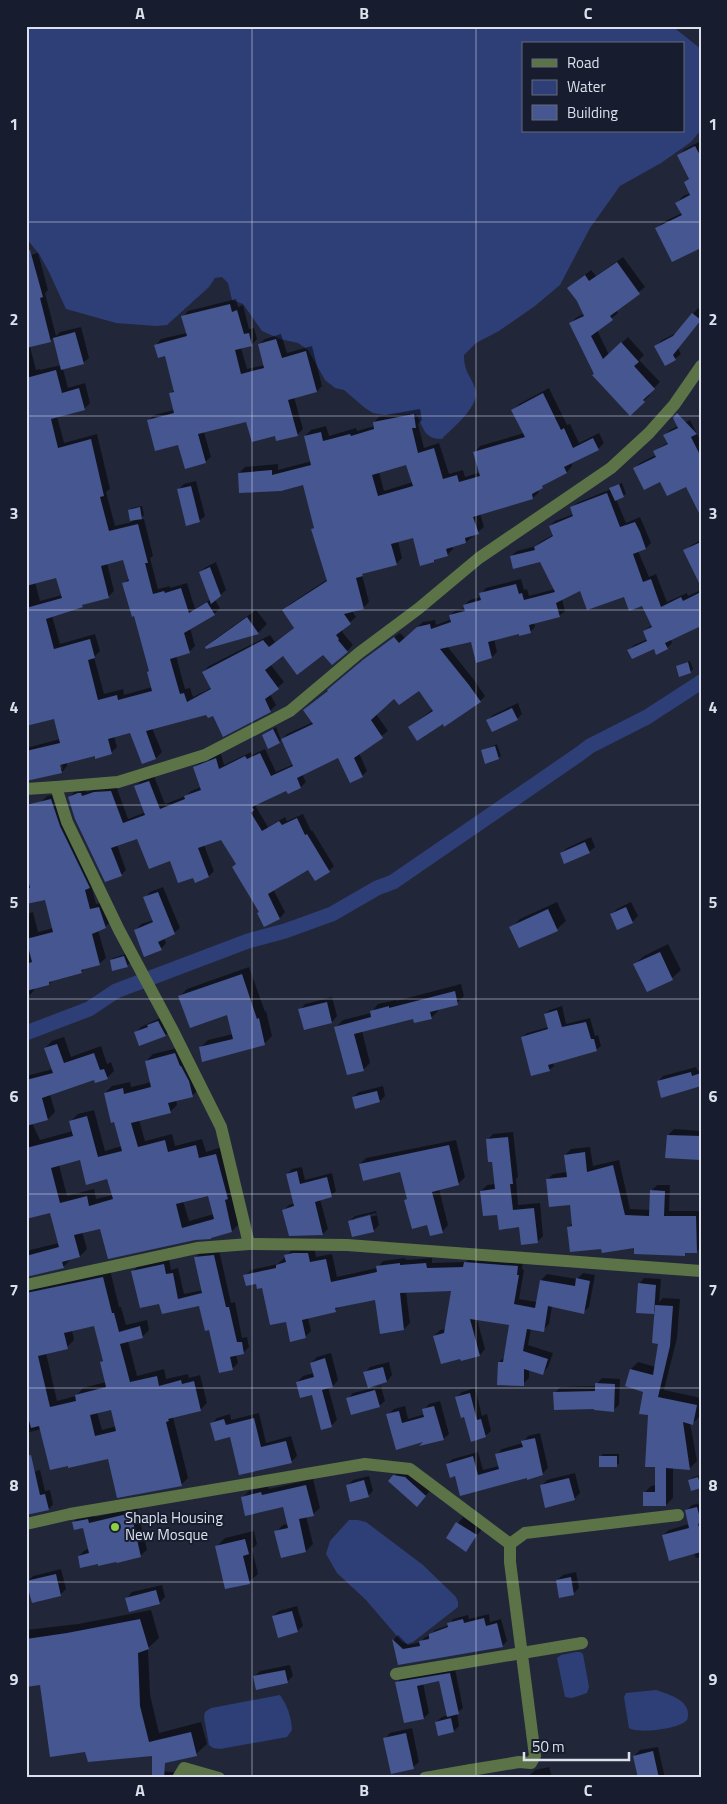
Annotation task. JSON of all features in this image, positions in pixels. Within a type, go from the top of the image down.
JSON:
[{"type":"street","points":[[26,789],[118,782],[205,755],[290,711],[359,653],[418,609],[479,558],[611,468],[649,433],[668,412],[701,366]]},
{"type":"street","points":[[56,787],[67,822],[119,930],[172,1029],[221,1127],[249,1244]]},
{"type":"street","points":[[26,1285],[197,1248],[249,1244],[347,1245],[701,1271]]},
{"type":"street","points":[[26,1524],[70,1514],[365,1464],[410,1469],[510,1544]]},
{"type":"street","points":[[510,1544],[526,1533],[678,1515]]},
{"type":"street","points":[[425,1778],[472,1774],[519,1762],[531,1763],[535,1756],[510,1562],[510,1544]]},
{"type":"street","points":[[396,1674],[582,1643]]},
{"type":"street","points":[[178,1778],[184,1768],[219,1778]]},
{"type":"water","points":[[26,26],[672,26],[701,49],[701,130],[691,142],[661,163],[620,186],[590,228],[560,285],[535,306],[499,331],[476,343],[464,355],[466,369],[475,388],[476,395],[471,408],[442,439],[428,435],[416,414],[385,415],[373,413],[344,390],[335,388],[325,380],[308,350],[298,343],[280,339],[262,331],[243,304],[232,300],[228,283],[222,277],[215,278],[209,287],[167,325],[116,323],[66,309],[39,254],[26,238]]},
{"type":"water","points":[[349,1520],[366,1522],[423,1565],[456,1597],[458,1607],[413,1642],[407,1644],[402,1642],[366,1600],[337,1573],[326,1554],[330,1541]]},
{"type":"water","points":[[576,1652],[583,1654],[589,1687],[587,1693],[572,1698],[565,1697],[557,1658],[561,1655]]},
{"type":"water","points":[[656,1690],[671,1695],[685,1704],[688,1714],[687,1720],[681,1724],[658,1730],[641,1731],[629,1728],[624,1697],[626,1693]]},
{"type":"water","points":[[280,1695],[291,1720],[292,1730],[287,1737],[220,1749],[209,1745],[204,1717],[205,1712],[211,1708]]},
{"type":"building","points":[[695,146],[701,157],[701,248],[672,262],[655,228],[682,215],[675,203],[690,195],[684,182],[689,179],[677,155]]},
{"type":"building","points":[[30,250],[43,297],[40,298],[51,342],[26,348],[26,251]]},
{"type":"building","points":[[617,262],[640,294],[610,316],[613,320],[591,336],[603,359],[621,342],[639,362],[634,366],[655,389],[630,416],[592,375],[594,374],[569,323],[584,316],[577,301],[567,288],[585,275],[589,281]]},
{"type":"building","points":[[230,304],[232,312],[237,310],[244,334],[249,333],[252,346],[235,350],[241,374],[264,368],[258,344],[276,339],[282,358],[306,351],[317,392],[288,400],[298,436],[276,441],[275,436],[252,442],[246,422],[198,434],[206,463],[185,469],[178,445],[155,451],[147,420],[174,413],[169,393],[174,392],[165,356],[158,358],[154,345],[187,336],[181,316]]},
{"type":"building","points":[[692,313],[701,320],[673,355],[676,360],[665,366],[654,346],[673,336]]},
{"type":"building","points":[[75,332],[84,364],[61,370],[53,338]]},
{"type":"building","points":[[56,370],[62,393],[79,388],[85,410],[51,419],[58,448],[91,439],[104,496],[100,497],[109,531],[138,524],[148,563],[145,563],[153,594],[164,591],[165,593],[181,588],[189,613],[207,602],[215,615],[184,633],[190,653],[170,659],[180,694],[184,693],[187,702],[211,689],[202,672],[263,640],[269,647],[294,628],[282,610],[327,581],[311,529],[314,528],[303,485],[281,491],[239,493],[238,473],[272,470],[272,475],[311,465],[304,436],[321,432],[323,441],[350,434],[351,436],[374,429],[373,422],[414,414],[416,428],[412,428],[418,453],[434,448],[443,479],[457,475],[459,482],[480,476],[473,452],[525,437],[511,410],[543,393],[561,430],[564,428],[573,448],[593,438],[599,450],[564,467],[567,473],[542,486],[543,488],[532,494],[533,499],[473,517],[479,534],[465,538],[466,543],[446,549],[448,556],[420,566],[413,538],[391,544],[397,565],[362,574],[363,576],[356,578],[364,609],[344,614],[351,624],[336,635],[348,652],[332,665],[323,655],[297,675],[283,656],[265,670],[279,689],[265,699],[271,712],[223,737],[213,716],[208,718],[206,715],[146,731],[156,759],[142,764],[130,733],[108,739],[112,754],[95,759],[95,756],[60,765],[62,773],[26,781],[26,751],[60,743],[54,719],[26,726],[26,608],[62,598],[56,578],[26,586],[26,378]],"holes":[[[406,465],[413,486],[378,496],[372,475]],[[123,560],[129,581],[122,583],[132,617],[134,616],[149,671],[147,672],[152,691],[118,700],[117,695],[98,700],[88,660],[95,658],[90,639],[54,649],[46,619],[83,607],[82,605],[109,598],[101,566]]]},
{"type":"building","points":[[677,413],[697,434],[691,437],[701,457],[701,517],[686,487],[667,496],[660,482],[644,490],[633,468],[656,457],[653,451],[668,444],[663,435],[678,428],[673,418]]},
{"type":"building","points":[[619,484],[624,497],[615,501],[609,488]]},
{"type":"building","points":[[191,486],[200,522],[186,526],[177,489]]},
{"type":"building","points":[[607,493],[620,527],[635,522],[640,532],[646,549],[633,554],[643,582],[651,579],[661,607],[681,597],[683,601],[701,592],[701,626],[665,643],[668,649],[656,655],[654,649],[632,659],[627,650],[647,641],[643,631],[652,627],[642,606],[629,611],[624,597],[587,610],[580,591],[556,603],[560,617],[529,625],[531,633],[488,642],[492,658],[476,663],[471,642],[440,649],[481,702],[444,727],[443,724],[417,741],[408,727],[433,711],[419,691],[399,705],[394,699],[371,720],[383,738],[354,758],[363,777],[350,783],[338,758],[297,778],[301,788],[288,794],[286,791],[252,807],[254,810],[251,813],[262,831],[279,821],[282,825],[297,818],[305,835],[307,834],[330,872],[315,881],[308,870],[268,894],[280,919],[264,927],[257,913],[259,912],[232,867],[236,864],[221,840],[198,848],[209,877],[195,883],[193,878],[178,883],[170,861],[149,869],[137,839],[111,848],[122,876],[105,882],[75,819],[68,797],[78,793],[81,793],[82,796],[94,792],[111,791],[123,823],[145,815],[134,786],[149,781],[160,809],[185,799],[184,796],[201,790],[193,767],[216,758],[219,769],[245,756],[247,759],[260,753],[271,776],[293,766],[281,739],[313,724],[303,710],[364,659],[394,637],[399,643],[417,627],[430,624],[431,629],[451,622],[449,615],[465,611],[463,605],[481,600],[479,593],[516,584],[519,594],[522,593],[524,600],[555,592],[540,562],[513,569],[510,556],[535,550],[534,547],[553,536],[549,526],[573,516],[570,507]]},
{"type":"building","points":[[140,507],[142,519],[130,521],[128,510]]},
{"type":"building","points":[[701,542],[701,587],[683,550]]},
{"type":"building","points":[[210,567],[221,596],[211,604],[199,572]]},
{"type":"building","points":[[247,617],[259,634],[206,649],[205,647]]},
{"type":"building","points":[[688,662],[691,673],[679,677],[676,666]]},
{"type":"building","points":[[512,708],[518,720],[492,732],[486,720]]},
{"type":"building","points":[[273,729],[280,743],[268,749],[262,735]]},
{"type":"building","points":[[495,746],[499,759],[485,764],[481,750]]},
{"type":"building","points":[[51,799],[60,826],[90,888],[85,890],[90,909],[99,907],[106,928],[92,934],[100,965],[81,970],[82,973],[49,982],[49,985],[26,991],[26,964],[32,962],[26,939],[53,932],[45,900],[26,904],[26,889],[30,888],[26,871],[26,805]]},
{"type":"building","points":[[585,842],[590,853],[564,864],[560,853]]},
{"type":"building","points":[[158,892],[175,934],[158,942],[162,950],[144,957],[134,930],[153,922],[143,897]]},
{"type":"building","points":[[626,907],[633,923],[617,930],[610,914]]},
{"type":"building","points":[[548,909],[558,931],[519,948],[509,927]]},
{"type":"building","points":[[660,952],[673,980],[647,992],[633,964]]},
{"type":"building","points":[[124,956],[128,967],[112,971],[110,960]]},
{"type":"building","points":[[242,974],[257,1019],[259,1018],[265,1045],[202,1062],[199,1047],[233,1039],[227,1015],[190,1028],[178,996]]},
{"type":"building","points":[[455,991],[458,1005],[430,1012],[432,1019],[414,1023],[413,1019],[354,1034],[364,1071],[347,1075],[334,1027],[371,1017],[370,1011]]},
{"type":"building","points":[[327,1002],[332,1023],[304,1030],[298,1009]]},
{"type":"building","points":[[557,1010],[562,1027],[586,1022],[597,1051],[548,1065],[550,1071],[531,1076],[521,1037],[548,1029],[544,1014]]},
{"type":"building","points":[[158,1021],[166,1036],[139,1046],[134,1032]]},
{"type":"building","points":[[57,1044],[64,1063],[94,1053],[100,1070],[104,1069],[108,1079],[95,1083],[94,1080],[42,1098],[48,1120],[26,1126],[26,1080],[53,1073],[44,1048]]},
{"type":"building","points":[[175,1053],[189,1081],[193,1097],[168,1103],[171,1113],[131,1123],[138,1147],[165,1140],[168,1152],[196,1145],[199,1158],[216,1154],[228,1199],[225,1200],[232,1232],[211,1239],[195,1240],[108,1259],[100,1229],[74,1235],[80,1257],[62,1262],[64,1268],[26,1277],[26,1256],[59,1247],[50,1213],[26,1219],[26,1148],[73,1136],[69,1121],[87,1116],[98,1157],[122,1151],[114,1122],[111,1123],[104,1093],[123,1088],[124,1094],[151,1087],[145,1061]],"holes":[[[80,1160],[86,1185],[107,1179],[113,1199],[89,1206],[87,1196],[60,1203],[51,1168]],[[208,1196],[214,1219],[182,1228],[176,1204]]]},
{"type":"building","points":[[691,1072],[692,1076],[701,1073],[701,1086],[661,1098],[657,1081]]},
{"type":"building","points":[[377,1091],[380,1102],[355,1109],[352,1097]]},
{"type":"building","points":[[667,1135],[701,1136],[700,1160],[665,1158]]},
{"type":"building","points":[[508,1137],[513,1184],[510,1184],[513,1210],[534,1208],[538,1243],[521,1245],[519,1227],[499,1230],[497,1215],[483,1216],[480,1191],[495,1189],[492,1162],[488,1162],[486,1139]]},
{"type":"building","points":[[449,1145],[459,1185],[432,1192],[443,1233],[430,1236],[427,1225],[412,1229],[404,1200],[407,1199],[400,1172],[363,1181],[359,1164]]},
{"type":"building","points":[[585,1152],[587,1172],[613,1165],[625,1215],[649,1216],[650,1190],[665,1191],[664,1216],[696,1216],[697,1253],[685,1253],[685,1256],[634,1254],[634,1248],[602,1253],[601,1249],[570,1252],[567,1227],[572,1226],[570,1205],[549,1207],[546,1179],[567,1177],[564,1155]]},
{"type":"building","points":[[297,1171],[300,1184],[327,1177],[332,1197],[315,1202],[323,1235],[289,1236],[282,1210],[294,1206],[286,1174]]},
{"type":"building","points":[[370,1215],[374,1232],[352,1237],[348,1221]]},
{"type":"building","points":[[308,1253],[310,1262],[326,1259],[331,1282],[377,1272],[376,1266],[400,1263],[400,1265],[426,1263],[427,1268],[463,1267],[464,1262],[518,1266],[517,1275],[519,1275],[514,1304],[535,1308],[540,1280],[575,1286],[576,1278],[590,1281],[584,1314],[548,1306],[544,1332],[527,1329],[523,1351],[548,1359],[543,1375],[524,1369],[524,1386],[497,1385],[498,1362],[503,1362],[509,1325],[470,1319],[480,1356],[441,1364],[433,1336],[444,1333],[451,1291],[400,1293],[404,1330],[380,1334],[375,1300],[335,1308],[336,1312],[302,1320],[306,1338],[290,1342],[286,1322],[270,1325],[262,1288],[257,1289],[256,1284],[246,1286],[243,1275],[276,1268],[276,1265],[286,1262],[284,1255]]},
{"type":"building","points":[[214,1255],[226,1307],[229,1307],[237,1342],[242,1342],[244,1354],[230,1357],[233,1370],[219,1373],[209,1330],[205,1331],[199,1306],[162,1314],[159,1304],[140,1308],[131,1271],[164,1264],[166,1274],[173,1273],[178,1299],[202,1293],[194,1257]]},
{"type":"building","points":[[103,1277],[119,1332],[140,1326],[143,1338],[120,1344],[130,1382],[157,1376],[159,1386],[181,1380],[182,1384],[194,1381],[201,1411],[168,1419],[169,1421],[166,1422],[182,1486],[117,1498],[108,1459],[50,1470],[39,1426],[31,1428],[26,1410],[26,1293]],"holes":[[[94,1326],[103,1361],[100,1362],[106,1387],[75,1395],[76,1401],[50,1407],[38,1356],[68,1349],[64,1333]],[[111,1410],[116,1431],[95,1436],[90,1415]]]},
{"type":"building","points":[[638,1283],[656,1285],[654,1314],[636,1313]]},
{"type":"building","points":[[655,1305],[673,1306],[670,1346],[658,1397],[697,1405],[693,1425],[683,1422],[690,1470],[666,1468],[666,1506],[643,1506],[643,1492],[655,1492],[655,1467],[645,1467],[648,1415],[639,1414],[643,1392],[625,1386],[630,1369],[653,1375],[658,1344],[652,1343]]},
{"type":"building","points":[[325,1358],[333,1387],[322,1390],[332,1427],[321,1430],[312,1395],[300,1398],[296,1382],[314,1377],[310,1363]]},
{"type":"building","points":[[383,1367],[387,1382],[368,1388],[363,1372]]},
{"type":"building","points":[[595,1383],[615,1384],[614,1412],[594,1409],[554,1410],[553,1392],[595,1391]]},
{"type":"building","points":[[375,1390],[380,1407],[351,1415],[346,1398]]},
{"type":"building","points":[[470,1393],[477,1420],[481,1419],[486,1437],[471,1442],[464,1417],[461,1418],[455,1397]]},
{"type":"building","points":[[434,1406],[444,1440],[419,1446],[423,1442],[396,1450],[386,1414],[399,1411],[402,1423],[424,1417],[422,1409]]},
{"type":"building","points":[[254,1418],[261,1447],[286,1441],[292,1463],[239,1475],[230,1437],[215,1441],[210,1423],[224,1419],[226,1425]]},
{"type":"building","points":[[535,1438],[543,1475],[460,1496],[455,1476],[450,1478],[446,1464],[473,1456],[478,1475],[499,1469],[495,1454],[523,1447],[521,1441]]},
{"type":"building","points":[[31,1455],[40,1495],[45,1494],[49,1510],[26,1515],[26,1456]]},
{"type":"building","points":[[599,1456],[617,1456],[617,1467],[599,1467]]},
{"type":"building","points":[[393,1475],[405,1477],[426,1496],[417,1507],[388,1481]]},
{"type":"building","points":[[698,1477],[701,1488],[691,1491],[688,1480]]},
{"type":"building","points":[[569,1478],[575,1500],[545,1508],[540,1485]]},
{"type":"building","points":[[364,1480],[369,1497],[350,1502],[346,1485]]},
{"type":"building","points":[[306,1485],[314,1516],[299,1519],[306,1552],[281,1558],[274,1531],[288,1528],[283,1507],[245,1516],[241,1497],[261,1492],[262,1495]]},
{"type":"building","points":[[697,1507],[701,1522],[698,1524],[701,1533],[701,1552],[669,1561],[662,1535],[689,1528],[685,1510]]},
{"type":"building","points":[[131,1513],[141,1557],[117,1563],[98,1566],[98,1564],[80,1568],[78,1556],[89,1553],[83,1528],[74,1530],[72,1522],[88,1519],[89,1523]]},
{"type":"building","points":[[456,1522],[477,1535],[466,1552],[446,1538]]},
{"type":"building","points":[[245,1539],[249,1554],[243,1556],[250,1584],[225,1589],[215,1546]]},
{"type":"building","points":[[56,1574],[61,1596],[32,1603],[26,1581]]},
{"type":"building","points":[[571,1577],[574,1595],[559,1598],[556,1580]]},
{"type":"building","points":[[156,1590],[160,1604],[129,1612],[125,1598]]},
{"type":"building","points":[[292,1611],[298,1632],[278,1638],[272,1616]]},
{"type":"building","points":[[484,1618],[486,1626],[497,1623],[503,1647],[398,1665],[392,1639],[403,1649],[420,1646],[419,1641],[429,1639],[429,1634],[448,1627],[447,1623],[463,1619],[464,1623]]},
{"type":"building","points":[[140,1619],[149,1649],[138,1653],[140,1706],[149,1742],[191,1732],[197,1756],[165,1763],[164,1778],[152,1778],[152,1756],[88,1762],[85,1752],[50,1757],[40,1685],[26,1687],[26,1639]]},
{"type":"building","points":[[285,1670],[288,1683],[256,1690],[253,1676]]},
{"type":"building","points":[[450,1673],[459,1714],[447,1717],[439,1681],[417,1686],[424,1719],[404,1723],[395,1682]]},
{"type":"building","points":[[451,1718],[454,1732],[438,1736],[435,1722]]},
{"type":"building","points":[[406,1733],[414,1769],[391,1774],[383,1738]]},
{"type":"building","points":[[653,1751],[659,1778],[638,1778],[633,1756]]},
{"type":"waterway","points":[[26,1033],[89,1009],[116,991],[248,941],[285,931],[332,914],[377,888],[393,882],[590,746],[647,717],[701,682]]},
{"type":"place","name":"Shapla Housing New Mosque","points":[[115,1527]]}]
